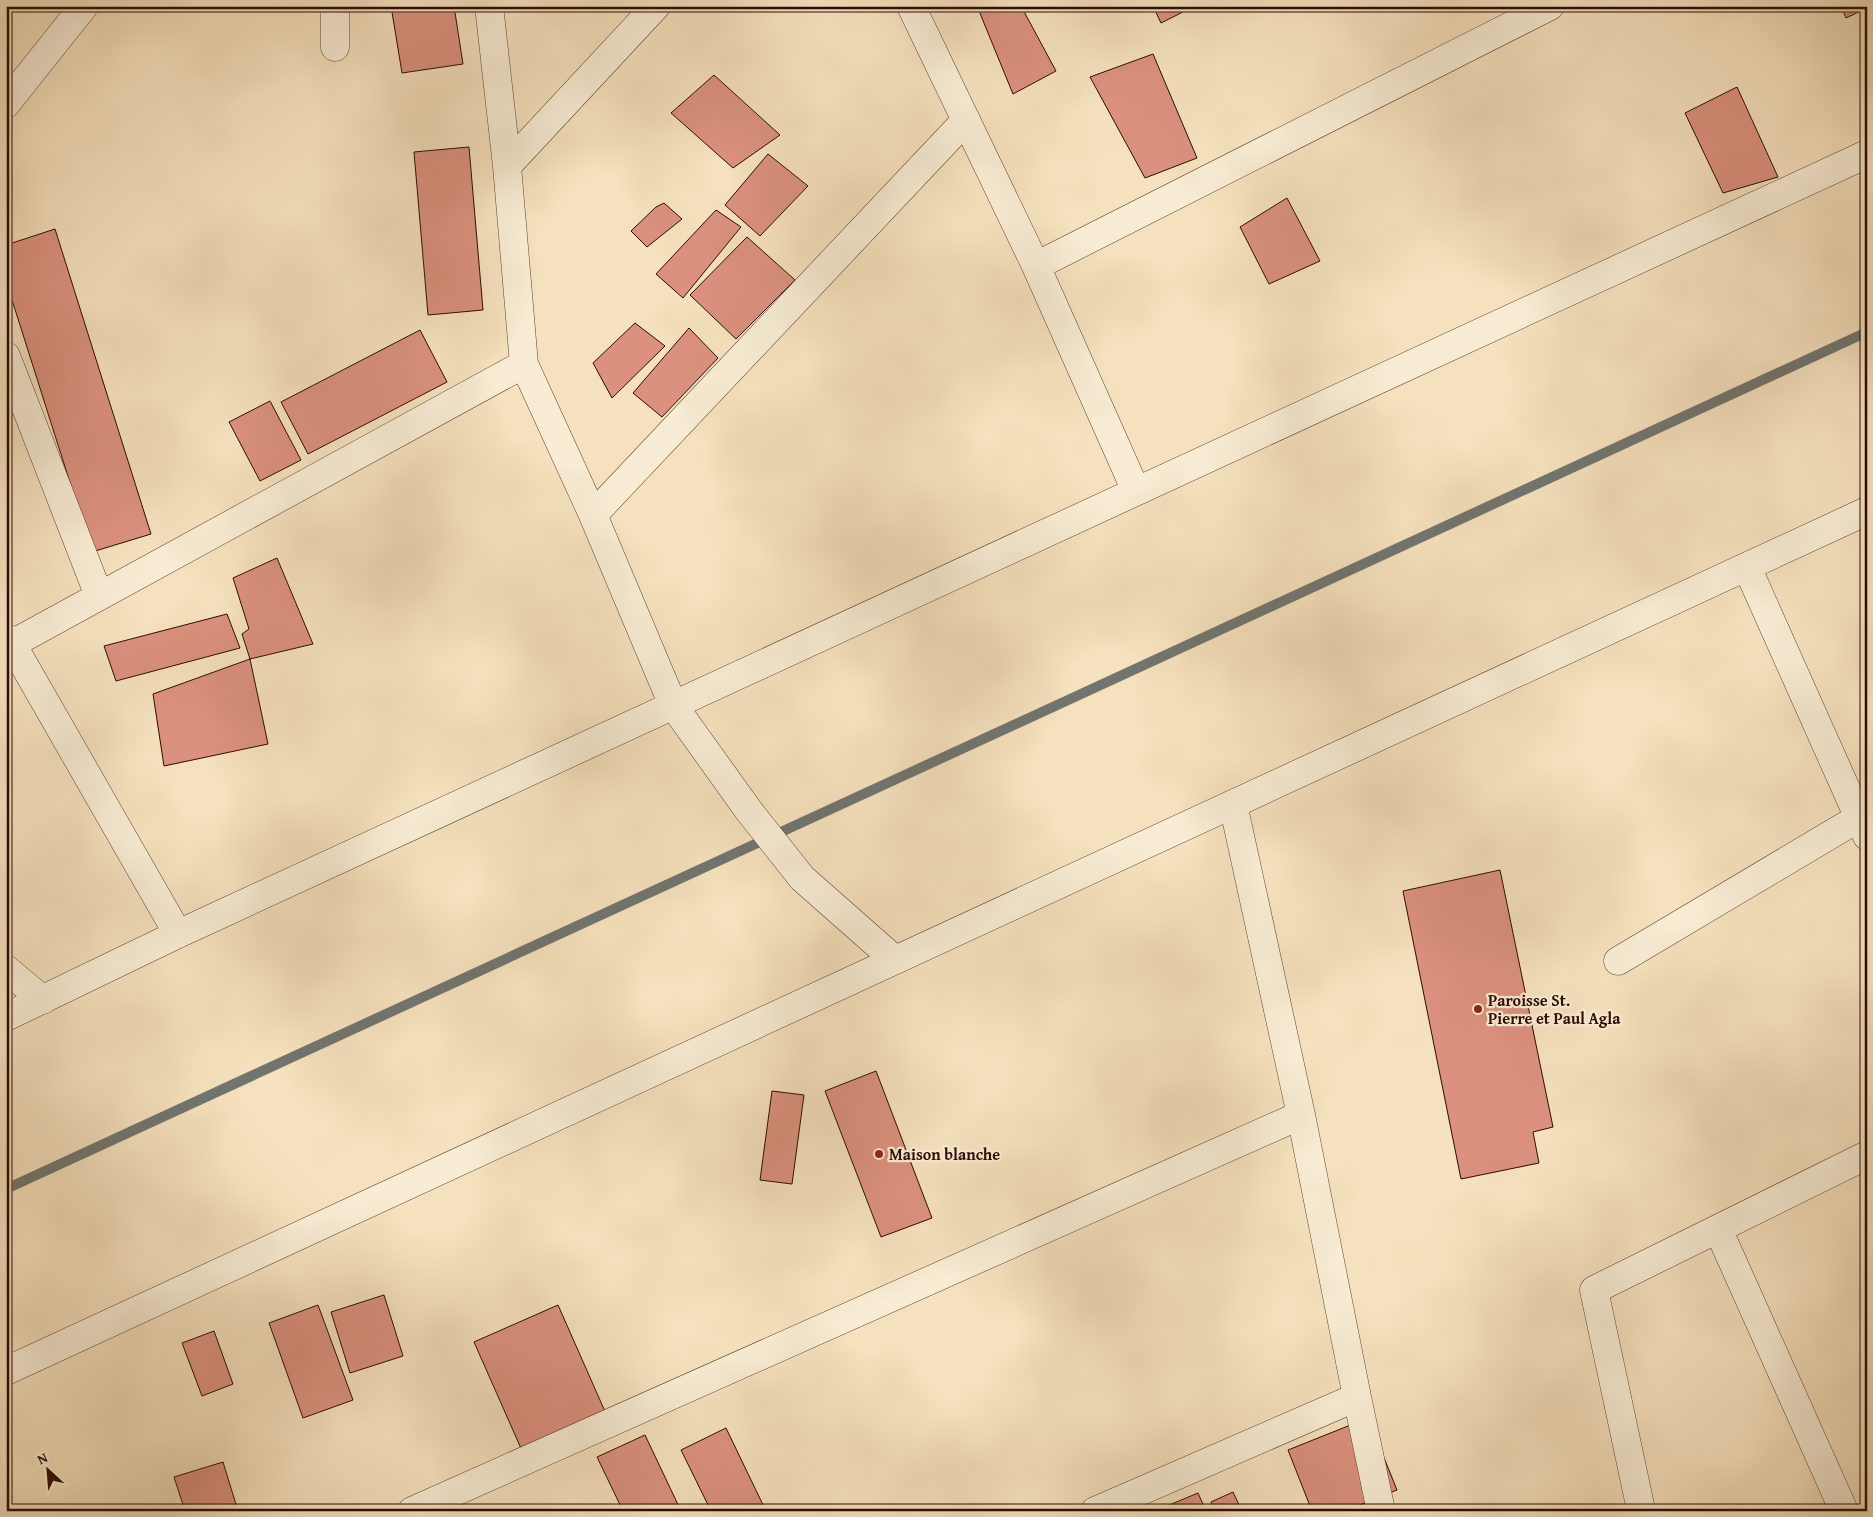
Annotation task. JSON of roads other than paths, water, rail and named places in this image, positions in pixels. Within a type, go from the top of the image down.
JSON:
[{"type":"street","points":[[6,104],[84,6]]},
{"type":"street","points":[[335,6],[335,47]]},
{"type":"street","points":[[489,6],[507,166],[524,364],[592,515],[673,705],[749,811],[802,878],[895,960]]},
{"type":"street","points":[[507,166],[656,6]]},
{"type":"street","points":[[911,6],[1036,266],[1136,491]]},
{"type":"street","points":[[1036,266],[1550,6]]},
{"type":"street","points":[[592,515],[966,120]]},
{"type":"street","points":[[6,1016],[178,934],[1867,154]]},
{"type":"street","points":[[6,356],[99,596]]},
{"type":"street","points":[[178,934],[9,641],[99,596],[524,364]]},
{"type":"street","points":[[6,1371],[1867,511]]},
{"type":"street","points":[[1618,961],[1864,822],[1748,567]]},
{"type":"street","points":[[1233,804],[1302,1115],[1381,1511]]},
{"type":"street","points":[[6,969],[43,1000]]},
{"type":"street","points":[[412,1511],[1302,1115]]},
{"type":"street","points":[[1641,1510],[1594,1290],[1867,1155]]},
{"type":"street","points":[[1718,1229],[1844,1511]]},
{"type":"street","points":[[1095,1511],[1357,1397]]},
{"type":"waterway","points":[[6,1189],[1867,332]]},
{"type":"place","name":"Paroisse St. Pierre et Paul Agla","points":[[1478,1009]]},
{"type":"place","name":"Maison blanche","points":[[879,1154]]}]
